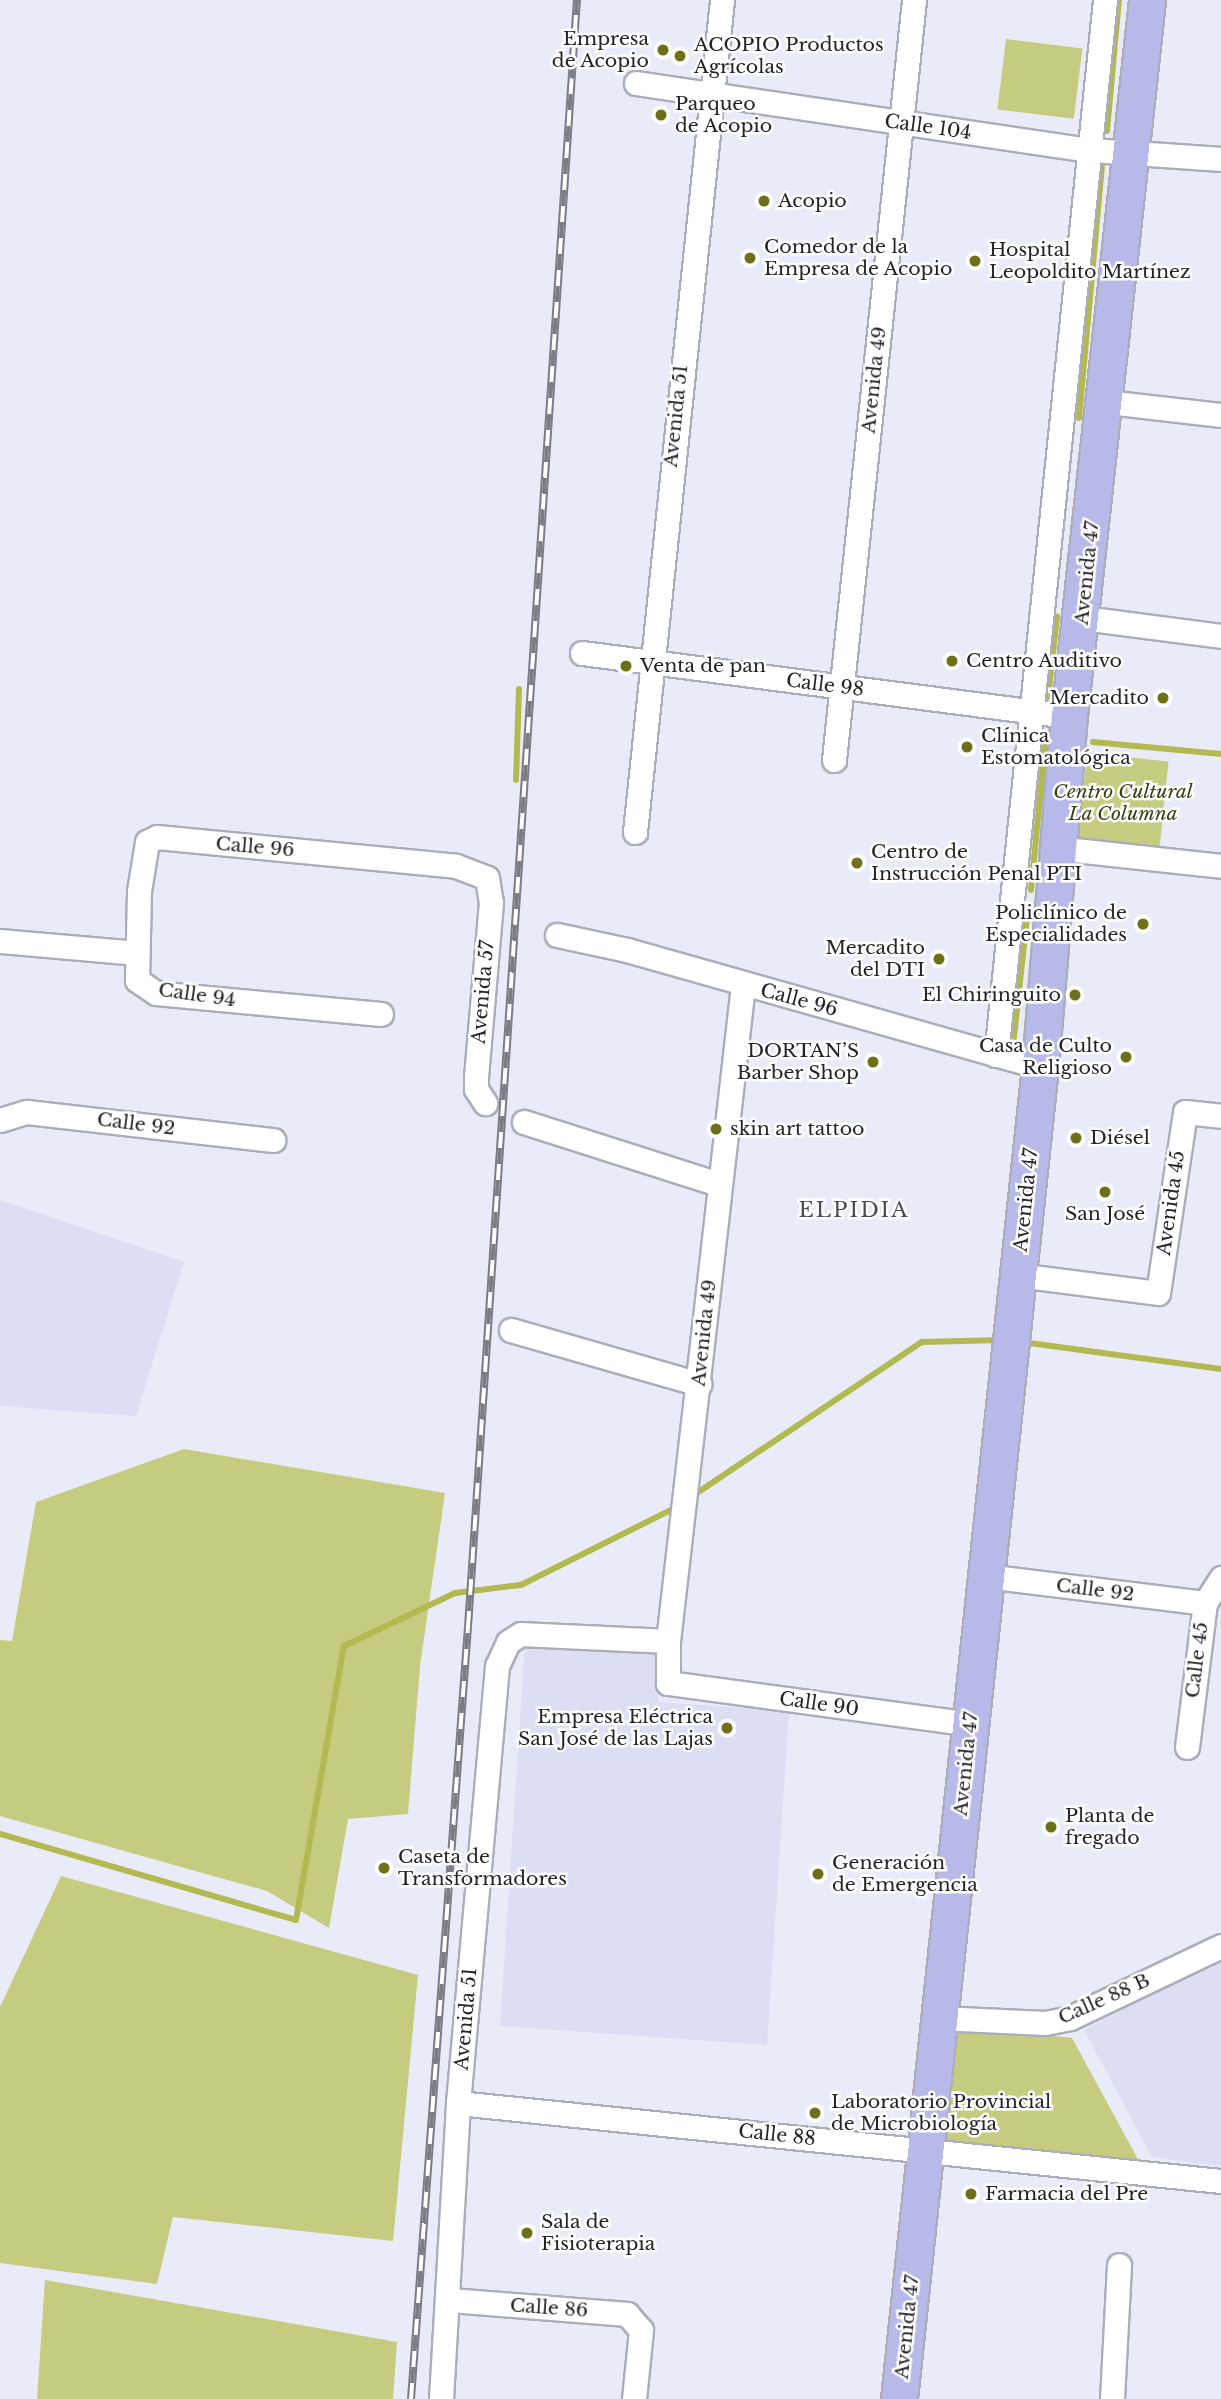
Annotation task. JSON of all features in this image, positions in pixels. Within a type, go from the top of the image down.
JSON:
[{"type":"main road","name":"Avenida 47","points":[[899,2399],[1040,1067],[1069,716],[1083,618],[1107,402],[1147,0]]},
{"type":"street","name":"Avenida 51","points":[[635,832],[722,0]]},
{"type":"street","name":"Avenida 49","points":[[834,760],[914,0]]},
{"type":"street","name":"Avenida 47","points":[[996,1055],[1092,150],[1105,0]]},
{"type":"street","name":"Calle 104","points":[[636,83],[1092,150],[1221,159]]},
{"type":"street","points":[[1107,402],[1221,415]]},
{"type":"street","points":[[1054,503],[1094,508]]},
{"type":"street","points":[[1083,618],[1221,636]]},
{"type":"street","name":"Calle 98","points":[[582,653],[1069,716]]},
{"type":"street","name":"Calle 96","points":[[137,953],[139,891],[148,842],[157,837],[456,866],[487,878]]},
{"type":"street","points":[[1056,848],[1221,866]]},
{"type":"street","name":"Avenida 57","points":[[485,1104],[476,1089],[476,1076],[491,902],[487,878]]},
{"type":"street","name":"Calle 96","points":[[557,935],[1040,1067]]},
{"type":"street","points":[[0,941],[137,953]]},
{"type":"street","name":"Calle 94","points":[[137,953],[137,980],[156,993],[381,1014]]},
{"type":"street","name":"Avenida 49","points":[[668,1683],[668,1641],[744,985]]},
{"type":"street","name":"Calle 92","points":[[0,1120],[26,1112],[273,1140]]},
{"type":"street","name":"Avenida 45","points":[[1018,1275],[1158,1293],[1185,1112],[1221,1116]]},
{"type":"street","points":[[524,1122],[719,1184]]},
{"type":"street","points":[[511,1330],[699,1384]]},
{"type":"street","name":"Calle 92","points":[[986,1576],[1205,1604]]},
{"type":"street","name":"Calle 45","points":[[1187,1747],[1205,1604],[1221,1578]]},
{"type":"street","name":"Avenida 51","points":[[442,2399],[450,2300],[458,2103],[497,1666],[508,1642],[521,1634],[555,1633],[668,1641]]},
{"type":"street","name":"Calle 90","points":[[668,1683],[970,1724]]},
{"type":"street","name":"Calle 88 B","points":[[939,2018],[1045,2023],[1070,2018],[1221,1946]]},
{"type":"street","name":"Calle 88","points":[[458,2103],[1221,2182]]},
{"type":"street","points":[[1112,2399],[1119,2265]]},
{"type":"street","name":"Calle 86","points":[[450,2300],[627,2314],[641,2330],[634,2399]]},
{"type":"shaded area","points":[[0,1200],[184,1262],[136,1416],[0,1406]]},
{"type":"shaded area","points":[[525,1642],[661,1652],[658,1702],[789,1711],[767,2045],[500,2026]]},
{"type":"shaded area","points":[[1221,1957],[1221,2166],[1152,2157],[1084,2030]]},
{"type":"green space","points":[[1006,39],[1082,48],[1074,119],[997,109]]},
{"type":"green space","name":"Centro Cultural La Columna","points":[[1087,753],[1169,762],[1159,852],[1077,844]]},
{"type":"green space","points":[[184,1449],[445,1493],[420,1666],[408,1814],[348,1819],[329,1928],[267,1891],[0,1816],[0,1640],[12,1641],[36,1502]]},
{"type":"green space","points":[[61,1876],[418,1975],[393,2241],[173,2217],[157,2284],[0,2263],[0,2007]]},
{"type":"green space","points":[[953,2024],[1072,2038],[1140,2163],[940,2140]]},
{"type":"green space","points":[[45,2280],[397,2342],[393,2399],[37,2399]]},
{"type":"waterway","points":[[1107,131],[1119,0]]},
{"type":"waterway","points":[[1079,418],[1102,166]]},
{"type":"waterway","points":[[1048,697],[1057,617]]},
{"type":"waterway","points":[[516,780],[519,689]]},
{"type":"waterway","points":[[1031,890],[1046,734]]},
{"type":"waterway","points":[[1093,742],[1221,754]]},
{"type":"waterway","points":[[1013,1046],[1027,918]]},
{"type":"waterway","points":[[691,1497],[922,1342],[1001,1340]]},
{"type":"waterway","points":[[1022,1342],[1221,1369]]},
{"type":"waterway","points":[[0,1834],[296,1920],[344,1646],[455,1593],[521,1585],[677,1507]]},
{"type":"railway","points":[[411,2399],[468,1627],[577,0]]},
{"type":"place","name":"Empresa de Acopio","points":[[663,50]]},
{"type":"place","name":"ACOPIO Productos Agrícolas","points":[[680,56]]},
{"type":"place","name":"Parqueo de Acopio","points":[[661,115]]},
{"type":"place","name":"Acopio","points":[[764,201]]},
{"type":"place","name":"Comedor de la Empresa de Acopio","points":[[750,258]]},
{"type":"place","name":"Hospital Leopoldito Martínez","points":[[975,261]]},
{"type":"place","name":"Centro Auditivo","points":[[952,661]]},
{"type":"place","name":"Venta de pan","points":[[626,666]]},
{"type":"place","name":"Mercadito","points":[[1163,698]]},
{"type":"place","name":"Clínica Estomatológica","points":[[967,747]]},
{"type":"place","name":"Centro de Instrucción Penal PTI","points":[[857,863]]},
{"type":"place","name":"Policlínico de Especialidades","points":[[1143,924]]},
{"type":"place","name":"Mercadito del DTI","points":[[939,959]]},
{"type":"place","name":"El Chiringuito","points":[[1075,995]]},
{"type":"place","name":"Casa de Culto Religioso","points":[[1126,1057]]},
{"type":"place","name":"DORTAN’S Barber Shop","points":[[873,1062]]},
{"type":"place","name":"skin art tattoo","points":[[716,1129]]},
{"type":"place","name":"Diésel","points":[[1076,1138]]},
{"type":"place","name":"San José","points":[[1105,1192]]},
{"type":"place","name":"Empresa Eléctrica San José de las Lajas","points":[[727,1728]]},
{"type":"place","name":"Planta de fregado","points":[[1051,1827]]},
{"type":"place","name":"Caseta de Transformadores","points":[[384,1868]]},
{"type":"place","name":"Generación de Emergencia","points":[[818,1874]]},
{"type":"place","name":"Laboratorio Provincial de Microbiología","points":[[815,2113]]},
{"type":"place","name":"Farmacia del Pre","points":[[971,2194]]},
{"type":"place","name":"Sala de Fisioterapia","points":[[527,2233]]},
{"type":"district","name":"ELPIDIA","points":[[854,1210]]}]
